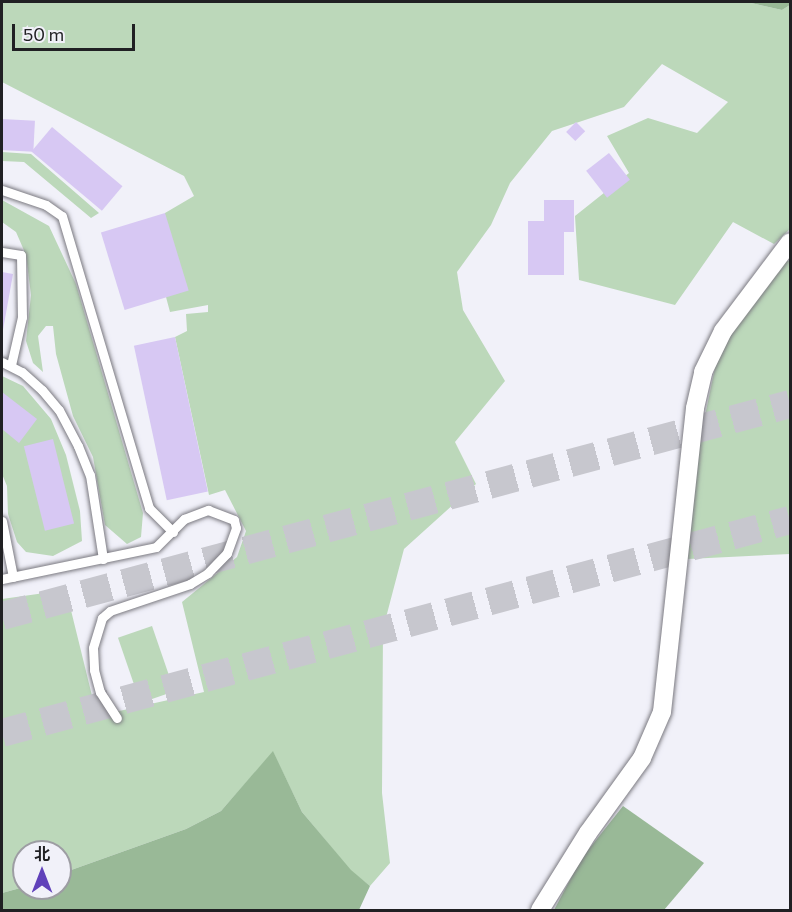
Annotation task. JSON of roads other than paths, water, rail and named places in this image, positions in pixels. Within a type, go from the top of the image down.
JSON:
[{"type":"street","points":[[540,910],[588,833],[642,758],[662,712],[695,408],[703,372],[723,331],[790,242]]},
{"type":"lane","points":[[2,190],[46,205],[62,216],[149,508],[173,532]]},
{"type":"lane","points":[[2,252],[21,255],[22,317],[6,364],[30,378],[59,410],[78,446],[90,475],[103,559]]},
{"type":"lane","points":[[2,579],[156,547],[184,519],[208,510],[221,511],[234,520],[236,528],[227,553],[208,573],[190,584],[110,611],[102,618],[93,648],[94,670],[100,692],[117,718]]},
{"type":"lane","points":[[2,521],[13,577]]},
{"type":"tunnel","points":[[2,616],[790,404]]},
{"type":"tunnel","points":[[2,733],[790,520]]}]
